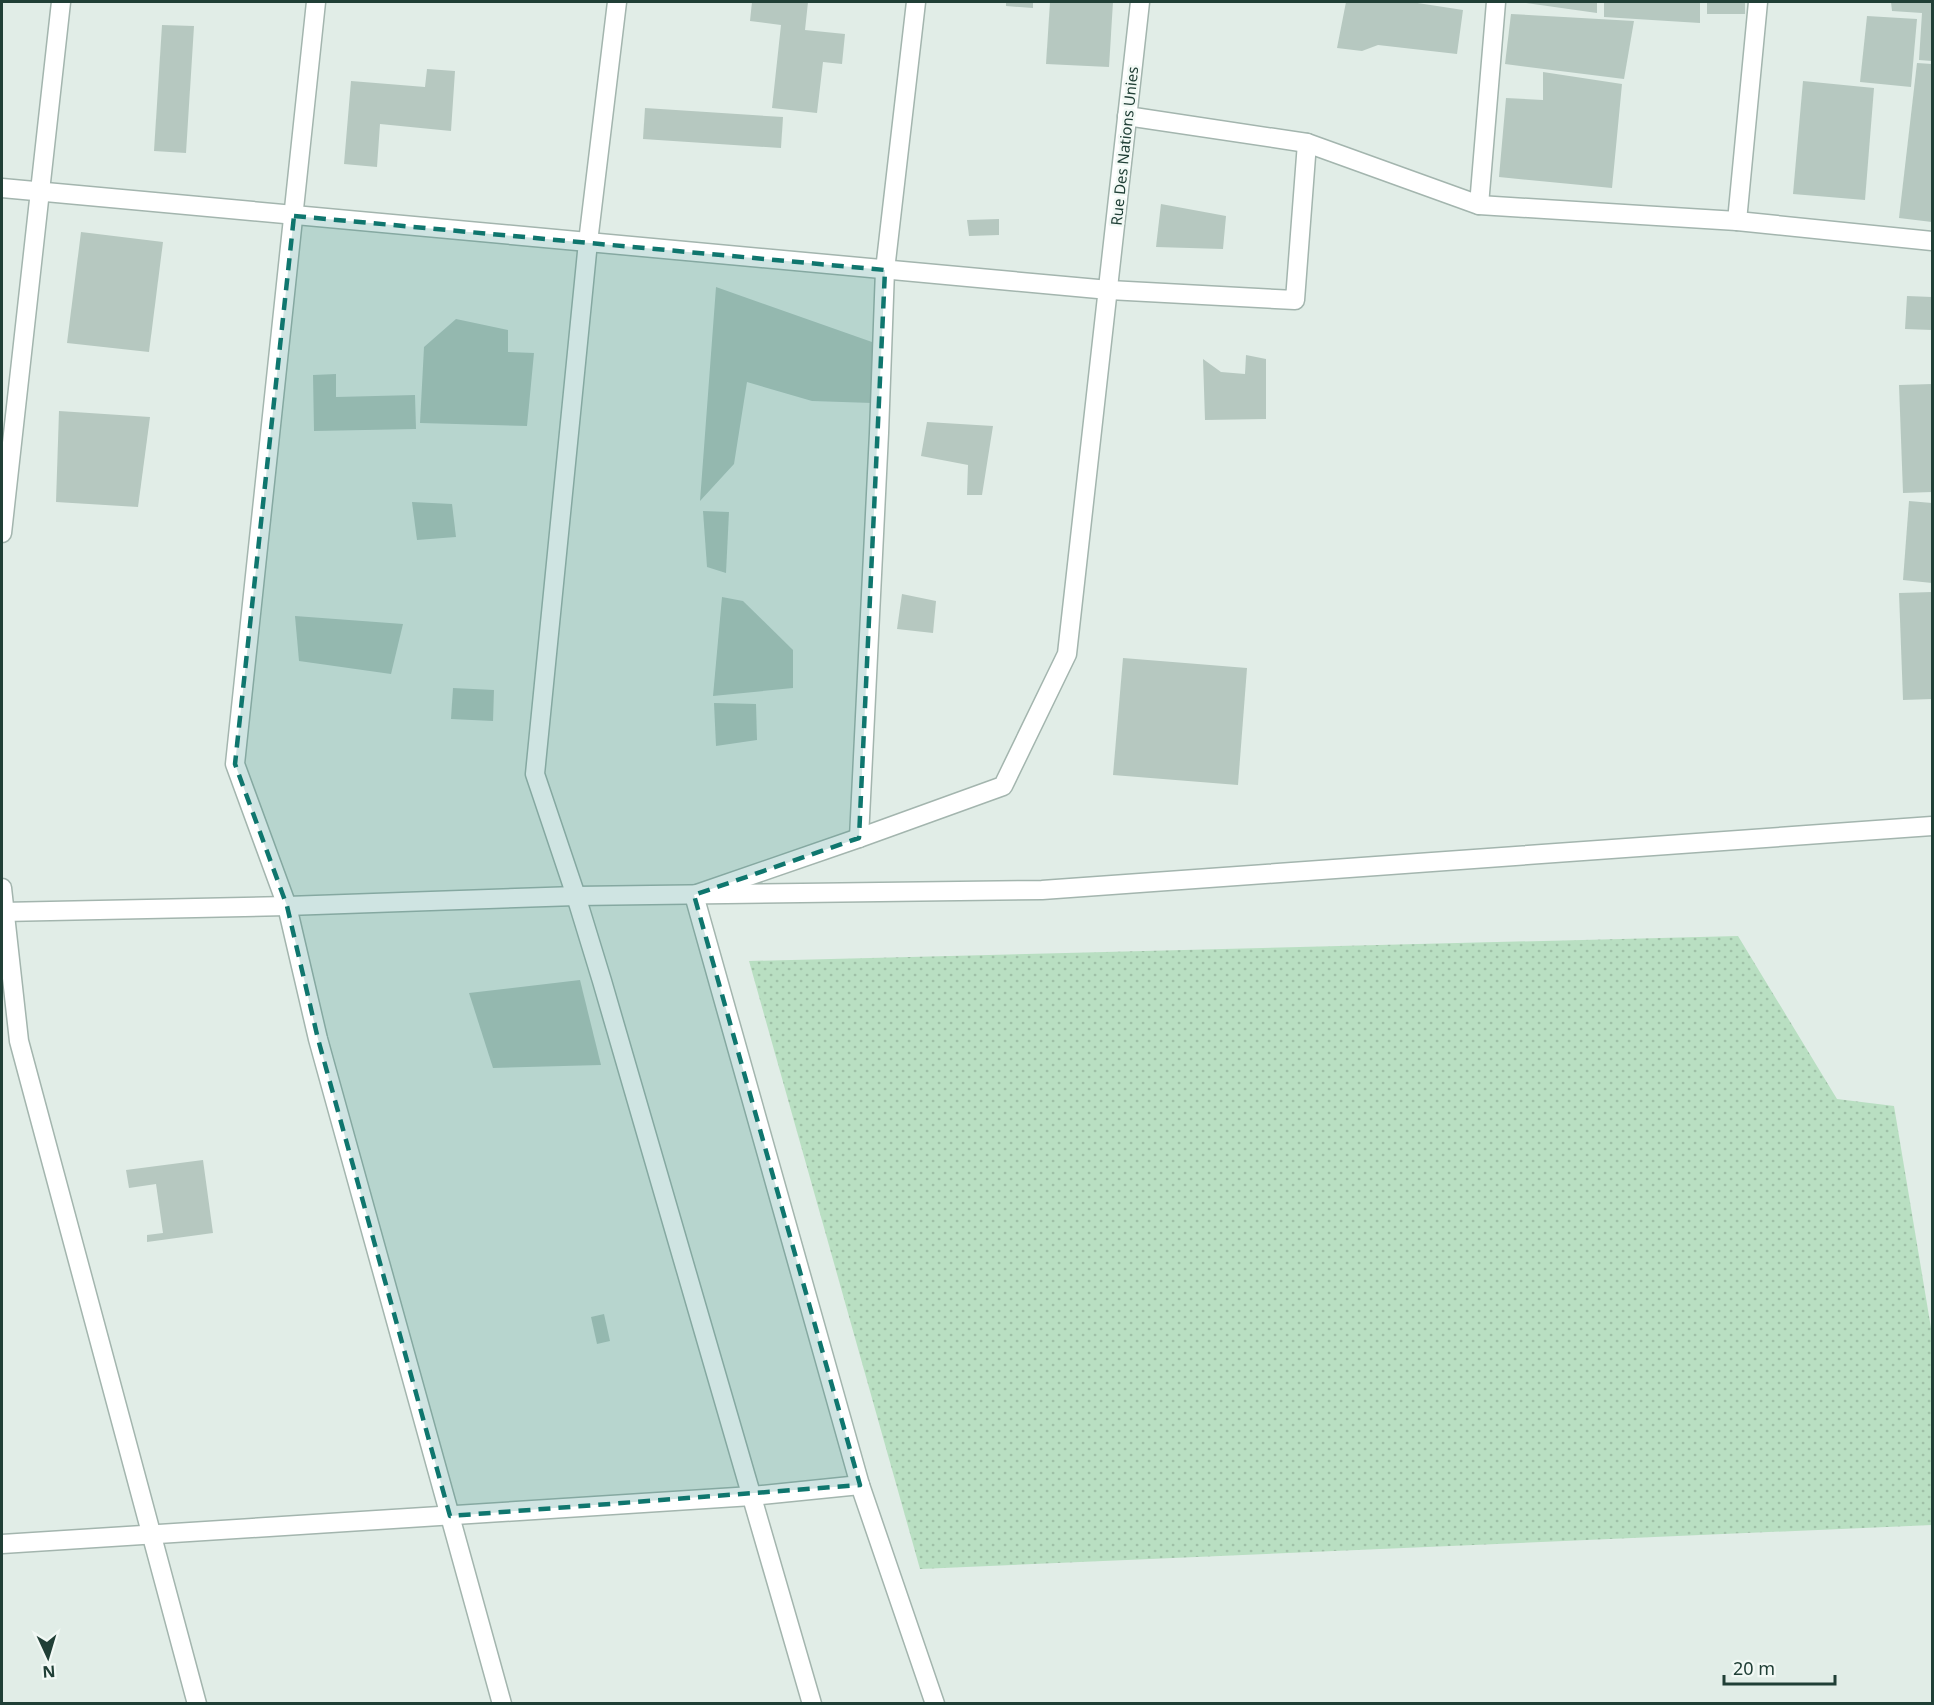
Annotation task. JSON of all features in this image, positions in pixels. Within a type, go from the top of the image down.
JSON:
[{"type":"street","points":[[2,533],[61,2]]},
{"type":"street","points":[[316,2],[235,764],[287,906],[318,1039],[502,1704]]},
{"type":"street","points":[[616,2],[588,242],[535,774],[576,896],[812,1704]]},
{"type":"street","points":[[859,838],[885,270],[916,2]]},
{"type":"street","name":"Rue Des Nations Unies","points":[[694,895],[1003,786],[1067,654],[1140,2]]},
{"type":"street","points":[[1479,205],[1496,2]]},
{"type":"street","points":[[1737,221],[1758,2]]},
{"type":"street","points":[[1127,116],[1307,143],[1479,205],[1737,221],[1932,241]]},
{"type":"street","points":[[2,188],[1109,290],[1295,300],[1307,143]]},
{"type":"street","points":[[3,912],[287,906],[576,896],[1042,890],[1932,826]]},
{"type":"street","points":[[2,888],[19,1041],[197,1704]]},
{"type":"street","points":[[694,895],[860,1485],[934,1704]]},
{"type":"street","points":[[2,1544],[752,1496],[860,1485]]},
{"type":"highlighted area","points":[[294,216],[885,270],[859,838],[694,895],[860,1485],[450,1516],[318,1039],[287,906],[235,764]]},
{"type":"green space","points":[[1738,936],[1837,1099],[1894,1106],[1932,1334],[1932,1525],[920,1569],[749,961]]},
{"type":"building","points":[[752,2],[808,2],[805,30],[845,34],[842,64],[823,62],[817,113],[772,108],[781,25],[750,21]]},
{"type":"building","points":[[1006,2],[1033,2],[1033,8],[1006,6]]},
{"type":"building","points":[[1050,2],[1113,2],[1109,67],[1046,64]]},
{"type":"building","points":[[1346,2],[1411,2],[1463,10],[1457,54],[1378,45],[1362,51],[1337,48]]},
{"type":"building","points":[[1597,2],[1597,13],[1526,3]]},
{"type":"building","points":[[1604,2],[1700,2],[1700,23],[1604,17]]},
{"type":"building","points":[[1707,2],[1745,2],[1745,14],[1707,14]]},
{"type":"building","points":[[1891,2],[1932,2],[1932,61],[1919,60],[1922,13],[1892,11]]},
{"type":"building","points":[[1511,14],[1634,21],[1624,79],[1505,64]]},
{"type":"building","points":[[1867,16],[1917,19],[1911,87],[1860,82]]},
{"type":"building","points":[[162,25],[194,26],[186,153],[154,151]]},
{"type":"building","points":[[1917,63],[1932,64],[1932,222],[1899,218]]},
{"type":"building","points":[[427,69],[455,71],[451,131],[380,124],[377,167],[344,164],[351,81],[425,87]]},
{"type":"building","points":[[1543,72],[1622,84],[1612,188],[1499,177],[1506,98],[1543,100]]},
{"type":"building","points":[[1803,81],[1874,88],[1865,200],[1793,194]]},
{"type":"building","points":[[645,108],[783,117],[781,148],[643,139]]},
{"type":"building","points":[[1161,204],[1226,216],[1223,249],[1156,247]]},
{"type":"building","points":[[999,219],[999,235],[969,236],[967,220]]},
{"type":"building","points":[[81,232],[163,242],[149,352],[67,343]]},
{"type":"building","points":[[716,287],[872,342],[872,403],[812,401],[747,382],[734,464],[700,501]]},
{"type":"building","points":[[1907,296],[1932,297],[1932,330],[1905,329]]},
{"type":"building","points":[[456,319],[508,330],[508,352],[534,353],[527,426],[420,423],[424,347]]},
{"type":"building","points":[[1246,355],[1266,359],[1266,419],[1205,420],[1203,359],[1221,372],[1245,374]]},
{"type":"building","points":[[336,374],[336,397],[415,395],[416,429],[314,431],[313,375]]},
{"type":"building","points":[[1932,384],[1932,492],[1903,493],[1899,385]]},
{"type":"building","points":[[59,411],[150,417],[138,507],[56,502]]},
{"type":"building","points":[[927,422],[993,426],[982,495],[967,495],[968,465],[921,456]]},
{"type":"building","points":[[1909,501],[1932,503],[1932,583],[1903,580]]},
{"type":"building","points":[[412,502],[452,504],[456,537],[417,540]]},
{"type":"building","points":[[703,511],[729,512],[726,573],[707,567]]},
{"type":"building","points":[[1932,592],[1932,699],[1903,700],[1899,593]]},
{"type":"building","points":[[902,594],[936,601],[933,633],[897,629]]},
{"type":"building","points":[[722,597],[743,601],[793,650],[793,688],[713,696]]},
{"type":"building","points":[[295,616],[403,624],[391,674],[299,661]]},
{"type":"building","points":[[1123,658],[1247,668],[1238,785],[1113,775]]},
{"type":"building","points":[[453,688],[494,690],[493,721],[451,719]]},
{"type":"building","points":[[714,703],[756,704],[757,740],[716,746]]},
{"type":"building","points":[[580,980],[601,1065],[493,1068],[469,993]]},
{"type":"building","points":[[203,1160],[213,1233],[147,1242],[147,1235],[163,1233],[156,1184],[129,1188],[126,1170]]},
{"type":"building","points":[[604,1314],[610,1341],[597,1344],[591,1317]]}]
